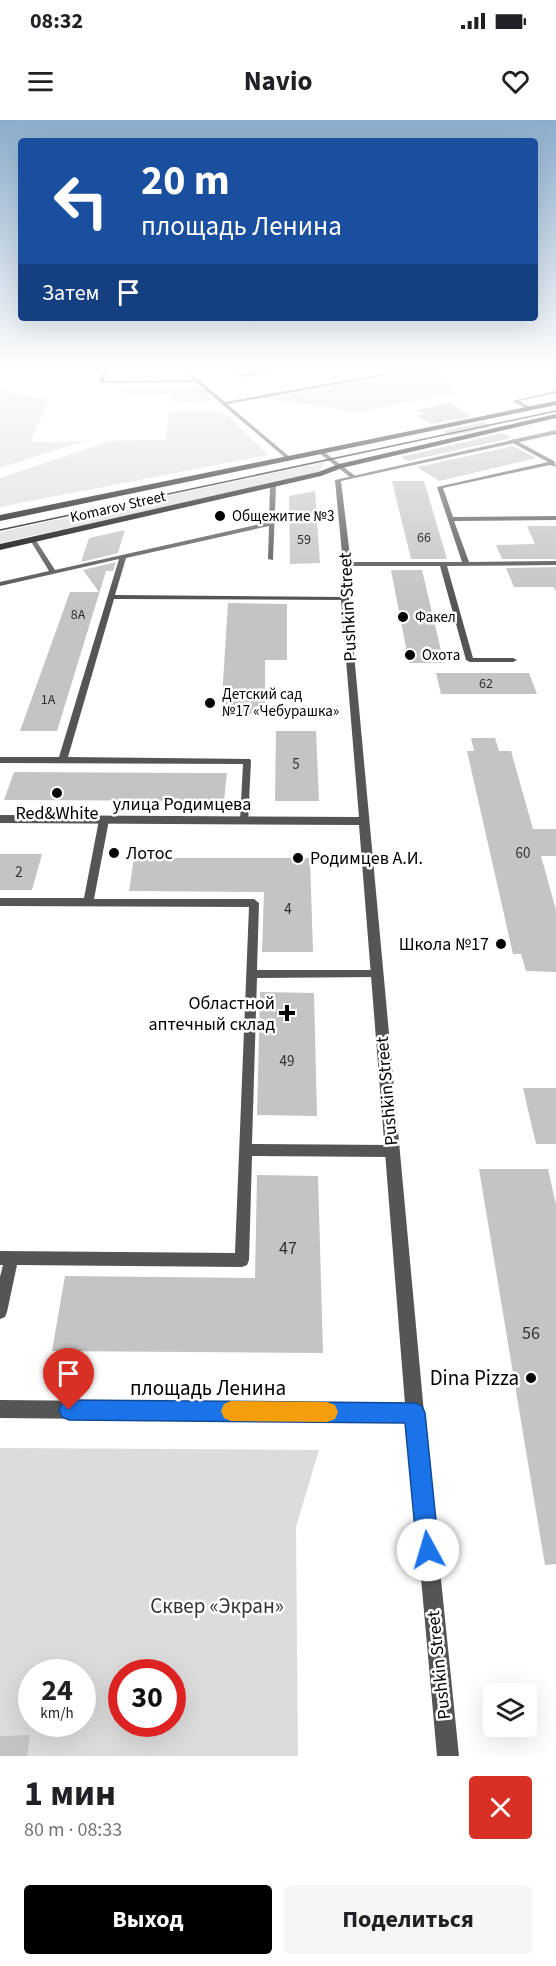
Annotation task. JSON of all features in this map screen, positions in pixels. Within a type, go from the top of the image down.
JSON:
[{"type":"main road","name":"Komarov Street","points":[[0,518],[363,443]]},
{"type":"main road","name":"Komarov Street","points":[[0,547],[321,474],[339,466],[437,443]]},
{"type":"street","points":[[321,452],[352,476],[502,443]]},
{"type":"street","name":"Pushkin Street","points":[[352,476],[338,480],[347,564],[345,599],[415,1413],[448,1756]]},
{"type":"street","name":"улица Родимцева","points":[[0,819],[365,821]]},
{"type":"street","name":"площадь Ленина","points":[[0,1409],[415,1413]]},
{"type":"lane","points":[[271,443],[289,459]]},
{"type":"lane","points":[[517,443],[554,463]]},
{"type":"lane","points":[[466,564],[440,487],[554,463]]},
{"type":"lane","points":[[271,559],[273,485]]},
{"type":"lane","points":[[451,519],[556,518]]},
{"type":"lane","points":[[0,584],[272,522]]},
{"type":"lane","points":[[33,540],[53,572]]},
{"type":"lane","points":[[63,760],[123,556]]},
{"type":"lane","points":[[347,564],[556,563]]},
{"type":"lane","points":[[443,564],[470,660],[513,660]]},
{"type":"lane","points":[[110,597],[345,599]]},
{"type":"lane","points":[[0,760],[247,761],[245,820]]},
{"type":"lane","points":[[88,902],[104,820]]},
{"type":"lane","points":[[0,902],[254,903],[242,1260],[6,1258],[0,1312]]},
{"type":"lane","points":[[252,974],[377,973]]},
{"type":"lane","points":[[246,1150],[392,1151]]},
{"type":"green space","points":[[0,443],[77,443],[0,468]]},
{"type":"green space","points":[[103,443],[256,443],[268,455],[0,507],[0,478]]},
{"type":"green space","points":[[325,462],[318,473],[0,543],[0,532]]},
{"type":"green space","name":"Сквер «Экран»","points":[[0,1448],[319,1450],[296,1527],[298,1756],[0,1756]]},
{"type":"building","points":[[459,443],[487,443],[408,461],[401,457]]},
{"type":"building","points":[[513,446],[536,458],[439,481],[417,467]]},
{"type":"building","points":[[392,481],[424,481],[447,559],[411,559]]},
{"type":"building","points":[[315,491],[320,563],[290,564],[289,496]]},
{"type":"building","points":[[527,526],[556,526],[556,559],[502,559],[496,545],[535,544]]},
{"type":"building","points":[[125,530],[118,553],[81,562],[89,538]]},
{"type":"building","points":[[116,562],[113,571],[106,571],[57,731],[20,731],[70,592],[99,592],[83,570]]},
{"type":"building","points":[[556,567],[556,592],[554,587],[514,587],[506,568]]},
{"type":"building","points":[[391,570],[422,570],[444,663],[409,663]]},
{"type":"building","points":[[228,603],[287,604],[287,660],[265,660],[265,714],[221,714]]},
{"type":"building","points":[[436,673],[529,673],[537,694],[441,694]]},
{"type":"building","points":[[276,731],[316,731],[319,801],[275,801]]},
{"type":"building","points":[[471,738],[495,738],[499,751],[511,751],[533,829],[556,829],[556,856],[541,856],[556,910],[556,972],[526,971],[521,954],[513,954],[467,751],[474,751]]},
{"type":"building","points":[[14,772],[227,773],[224,801],[4,800]]},
{"type":"building","points":[[0,854],[42,854],[32,890],[0,890]]},
{"type":"building","points":[[134,858],[310,858],[313,952],[262,952],[264,892],[129,891]]},
{"type":"building","points":[[260,992],[314,993],[317,1116],[257,1115]]},
{"type":"building","points":[[523,1088],[556,1088],[556,1144],[536,1144]]},
{"type":"building","points":[[479,1169],[548,1169],[556,1205],[556,1564],[545,1565]]},
{"type":"building","points":[[257,1175],[318,1176],[323,1353],[52,1351],[65,1276],[255,1278]]},
{"type":"building","points":[[0,1736],[30,1737],[27,1756],[0,1756]]},
{"type":"tram line","points":[[0,530],[405,443]]},
{"type":"slow traffic","points":[[231,1411],[327,1412]]},
{"type":"place","name":"Общежитие №3","points":[[220,516]]},
{"type":"place","name":"Факел","points":[[403,617]]},
{"type":"place","name":"Охота","points":[[410,655]]},
{"type":"place","name":"Детский сад №17 «Чебурашка»","points":[[210,703]]},
{"type":"place","name":"Red&White","points":[[57,793]]},
{"type":"place","name":"Лотос","points":[[114,853]]},
{"type":"place","name":"Родимцев А.И.","points":[[298,858]]},
{"type":"place","name":"Школа №17","points":[[501,944]]},
{"type":"place","name":"Областной аптечный склад","points":[[287,1013]]},
{"type":"place","name":"Dina Pizza","points":[[531,1378]]},
{"type":"route","points":[[69,1410],[415,1413],[428,1550]]}]
